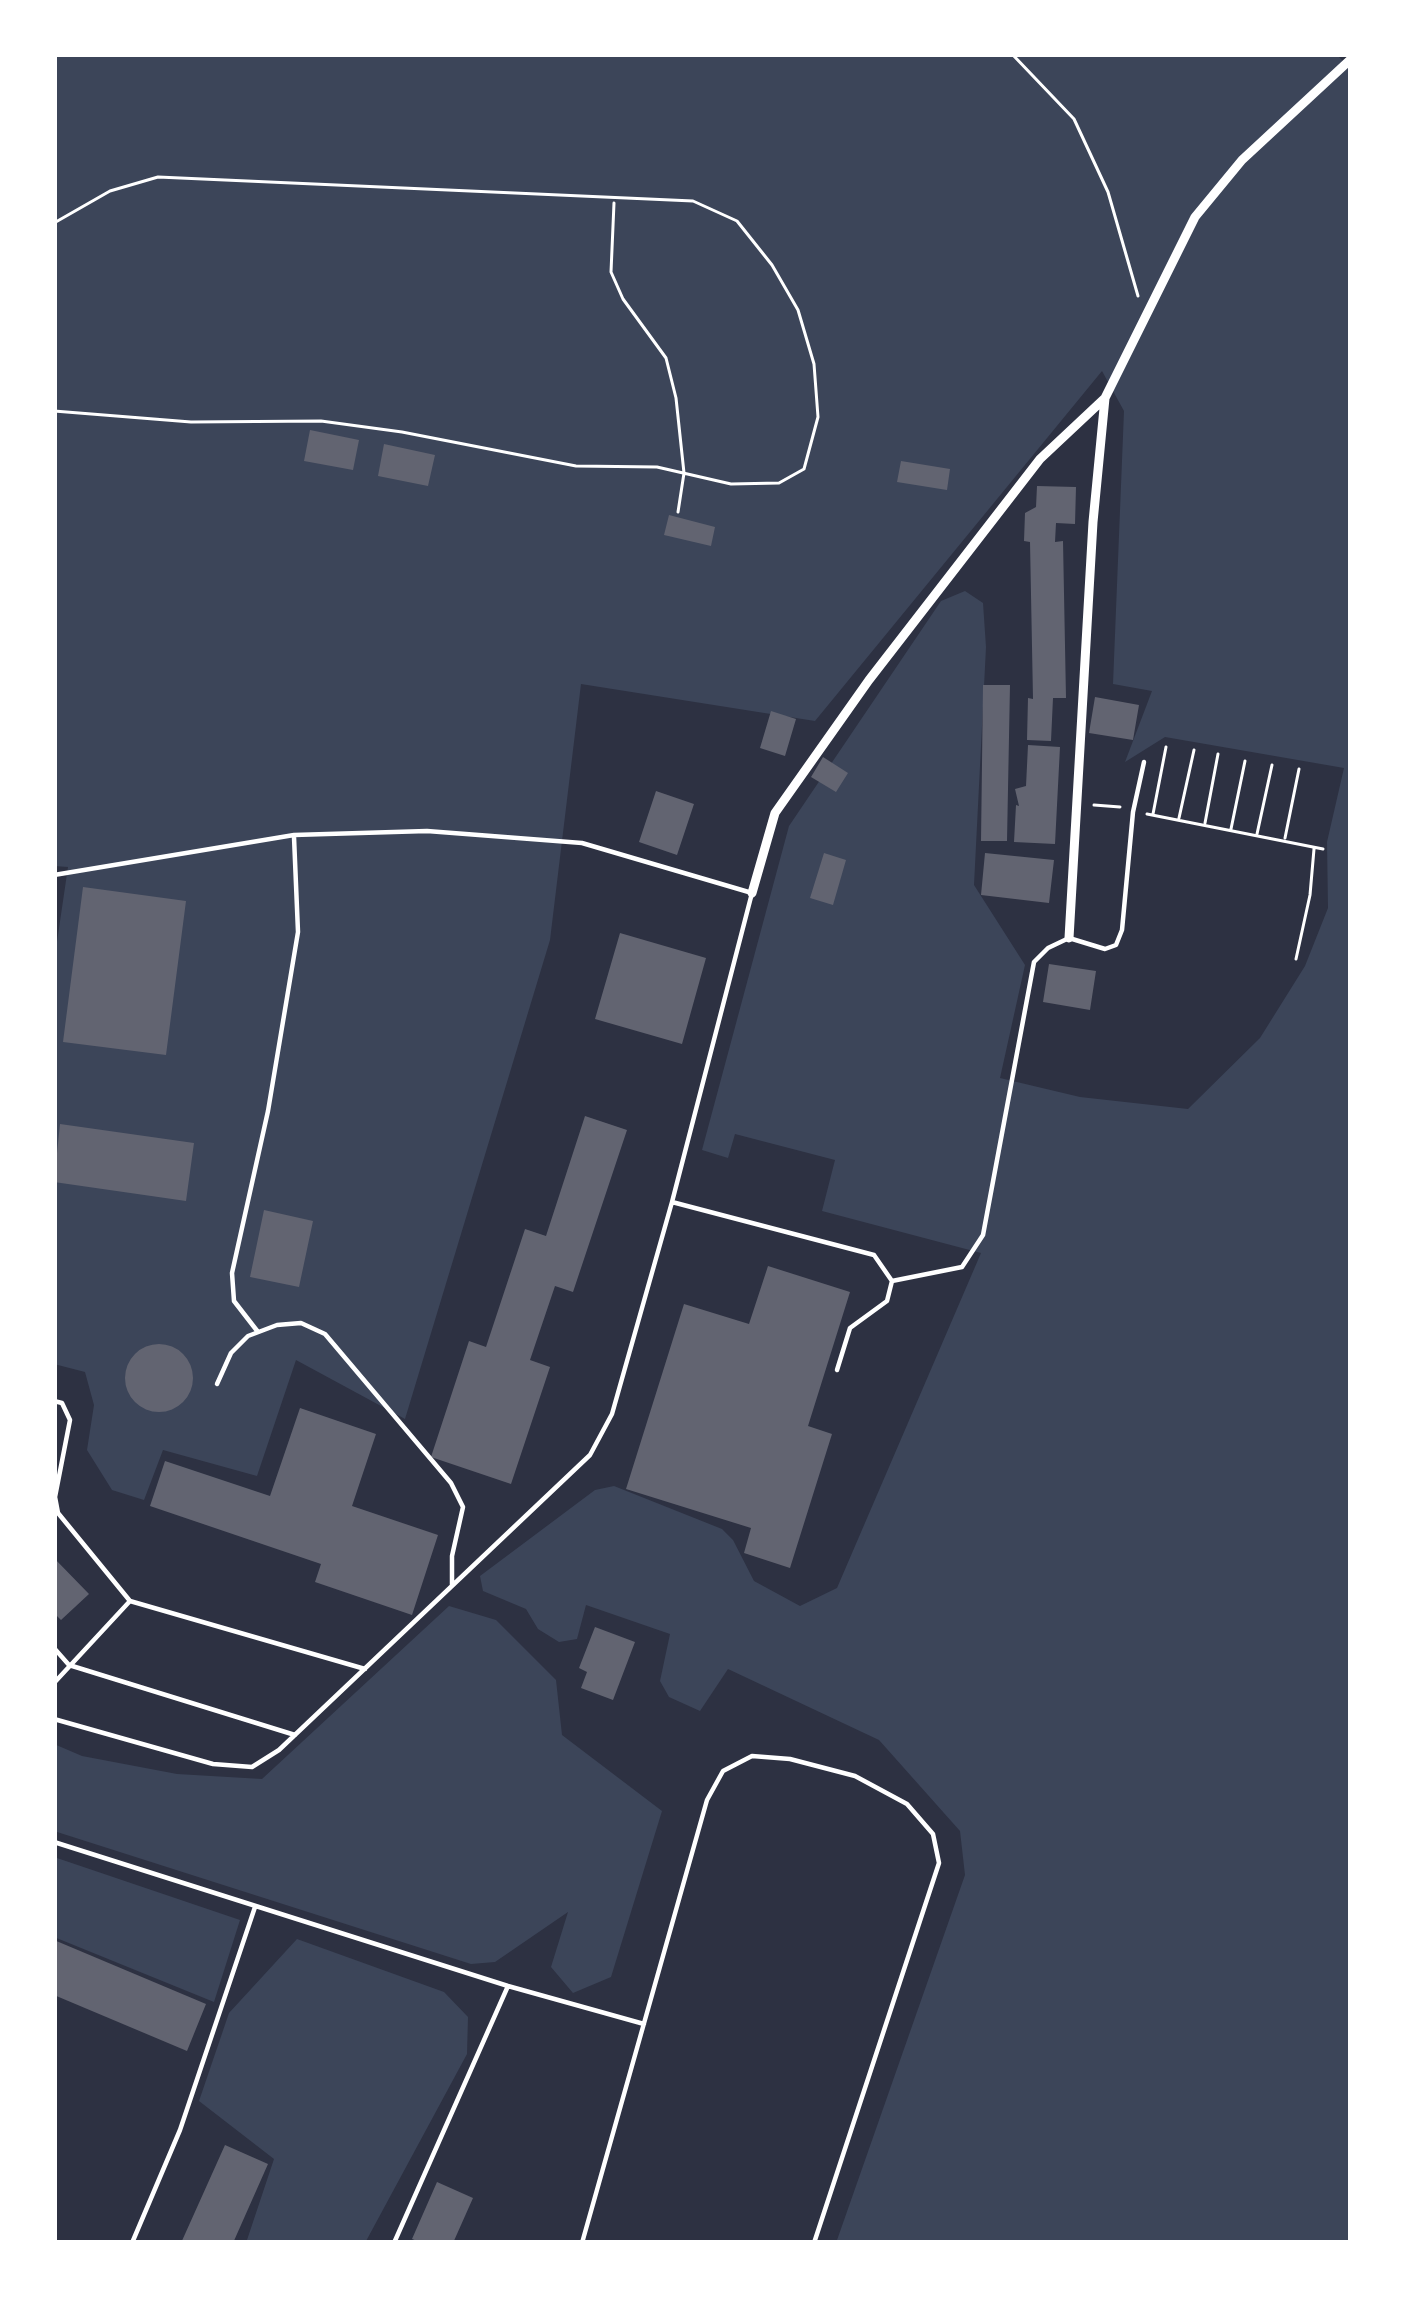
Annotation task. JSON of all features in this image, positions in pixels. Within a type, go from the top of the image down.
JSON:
[{"type":"street","points":[[1069,938],[1093,522],[1105,398],[1195,217],[1242,160],[1351,59]]},
{"type":"street","points":[[752,893],[776,813],[869,680],[1040,459],[1105,398]]},
{"type":"lane","points":[[892,1281],[962,1267],[983,1235],[1034,962],[1048,948],[1069,938],[1105,949],[1116,945],[1122,930],[1144,761]]},
{"type":"lane","points":[[54,875],[293,835],[427,831],[583,843],[752,893],[612,1414],[590,1455],[295,1735],[252,1767],[213,1764],[54,1719]]},
{"type":"lane","points":[[258,1332],[234,1301],[232,1274],[268,1111],[298,932],[293,835]]},
{"type":"lane","points":[[672,1202],[874,1256],[892,1281]]},
{"type":"lane","points":[[837,1370],[850,1328],[886,1300],[892,1281]]},
{"type":"lane","points":[[217,1384],[231,1353],[258,1332],[277,1324],[301,1323],[325,1334],[452,1483],[463,1507],[452,1556],[452,1586]]},
{"type":"lane","points":[[54,1401],[62,1403],[70,1420],[55,1497],[58,1513],[130,1601],[364,1669]]},
{"type":"lane","points":[[54,1683],[130,1601]]},
{"type":"lane","points":[[54,1648],[69,1665],[295,1735]]},
{"type":"lane","points":[[582,2243],[707,1800],[723,1771],[752,1756],[790,1759],[855,1776],[907,1804],[933,1834],[939,1863],[814,2243]]},
{"type":"lane","points":[[54,1842],[508,1986],[644,2024]]},
{"type":"lane","points":[[132,2243],[180,2130],[255,1907]]},
{"type":"lane","points":[[394,2243],[508,1986]]},
{"type":"path","points":[[1012,54],[1075,119],[1108,192],[1143,315]]},
{"type":"path","points":[[54,224],[110,191],[158,177],[693,202],[737,221],[799,310],[814,364],[818,417],[804,469],[779,483],[731,484],[656,467],[576,466],[321,421],[191,422],[54,411]]},
{"type":"path","points":[[614,200],[611,272],[623,299],[666,358],[676,398],[684,473],[678,512]]},
{"type":"path","points":[[1153,814],[1166,747]]},
{"type":"path","points":[[1179,818],[1194,750]]},
{"type":"path","points":[[1205,823],[1218,754]]},
{"type":"path","points":[[1231,829],[1245,761]]},
{"type":"path","points":[[1257,835],[1272,765]]},
{"type":"path","points":[[1285,841],[1299,769]]},
{"type":"path","points":[[1077,804],[1179,818],[1324,849]]},
{"type":"path","points":[[1296,959],[1310,895],[1314,847]]},
{"type":"shaded area","points":[[54,54],[1336,54],[1351,69],[1351,2243],[836,2243],[965,1875],[960,1831],[879,1740],[728,1669],[700,1711],[669,1697],[660,1681],[670,1634],[586,1605],[577,1639],[559,1642],[538,1629],[526,1609],[483,1591],[480,1576],[595,1490],[614,1486],[722,1529],[733,1540],[754,1581],[800,1606],[837,1588],[981,1253],[822,1211],[835,1160],[735,1134],[728,1158],[702,1150],[789,826],[941,601],[965,591],[983,603],[986,647],[974,885],[1025,965],[1000,1078],[1080,1097],[1188,1109],[1260,1038],[1305,966],[1328,908],[1327,842],[1344,768],[1165,737],[1125,762],[1152,691],[1113,684],[1124,411],[1102,371],[815,721],[581,684],[550,940],[405,1419],[296,1360],[257,1476],[163,1450],[144,1500],[112,1490],[87,1450],[94,1405],[85,1372],[54,1364],[54,962],[68,867],[54,866]]},
{"type":"shaded area","points":[[449,1606],[496,1620],[556,1680],[562,1735],[662,1811],[611,1977],[573,1993],[551,1967],[568,1912],[495,1962],[471,1964],[54,1831],[54,1744],[82,1756],[177,1774],[262,1779]]},
{"type":"shaded area","points":[[54,1857],[240,1920],[214,2002],[54,1937]]},
{"type":"shaded area","points":[[297,1939],[444,1992],[468,2017],[467,2054],[365,2243],[246,2243],[274,2159],[199,2101],[229,2013]]},
{"type":"building","points":[[310,430],[359,440],[353,470],[304,461]]},
{"type":"building","points":[[384,444],[435,455],[428,486],[378,476]]},
{"type":"building","points":[[901,461],[950,469],[947,490],[897,482]]},
{"type":"building","points":[[1037,486],[1076,487],[1075,524],[1056,523],[1055,542],[1063,541],[1066,698],[1053,698],[1051,741],[1027,740],[1028,698],[1033,699],[1030,542],[1024,541],[1025,513],[1036,507]]},
{"type":"building","points":[[669,515],[715,527],[711,546],[664,535]]},
{"type":"building","points":[[983,685],[1010,685],[1007,841],[981,841]]},
{"type":"building","points":[[1095,697],[1139,705],[1133,740],[1089,733]]},
{"type":"building","points":[[771,711],[796,719],[785,756],[760,748]]},
{"type":"building","points":[[1028,745],[1060,747],[1055,844],[1014,842],[1019,806],[1015,789],[1026,786]]},
{"type":"building","points":[[823,757],[848,773],[836,792],[811,777]]},
{"type":"building","points":[[656,791],[694,804],[677,855],[639,842]]},
{"type":"building","points":[[824,853],[846,860],[833,905],[810,898]]},
{"type":"building","points":[[985,853],[1054,860],[1049,903],[981,895]]},
{"type":"building","points":[[83,887],[186,901],[166,1055],[63,1042]]},
{"type":"building","points":[[620,933],[706,958],[682,1044],[595,1019]]},
{"type":"building","points":[[1049,964],[1096,971],[1090,1010],[1043,1002]]},
{"type":"building","points":[[585,1116],[627,1130],[573,1292],[555,1286],[530,1360],[550,1367],[511,1484],[431,1457],[469,1341],[486,1347],[525,1229],[546,1236]]},
{"type":"building","points":[[60,1124],[194,1143],[186,1201],[54,1182]]},
{"type":"building","points":[[264,1210],[313,1221],[299,1287],[250,1277]]},
{"type":"building","points":[[768,1266],[850,1292],[808,1426],[832,1434],[790,1568],[744,1553],[751,1528],[626,1489],[684,1304],[749,1324]]},
{"type":"building","points":[[159,1344],[183,1354],[193,1378],[183,1402],[159,1412],[135,1402],[125,1378],[135,1354]]},
{"type":"building","points":[[300,1408],[376,1434],[352,1506],[438,1535],[412,1615],[315,1582],[321,1564],[150,1506],[165,1461],[270,1496]]},
{"type":"building","points":[[54,1558],[89,1594],[61,1620],[54,1613]]},
{"type":"building","points":[[595,1627],[635,1642],[613,1700],[581,1688],[587,1672],[579,1668]]},
{"type":"building","points":[[54,1940],[206,2004],[187,2051],[54,1995]]},
{"type":"building","points":[[225,2145],[268,2164],[233,2243],[181,2243]]},
{"type":"building","points":[[437,2182],[473,2198],[453,2243],[412,2239]]}]
